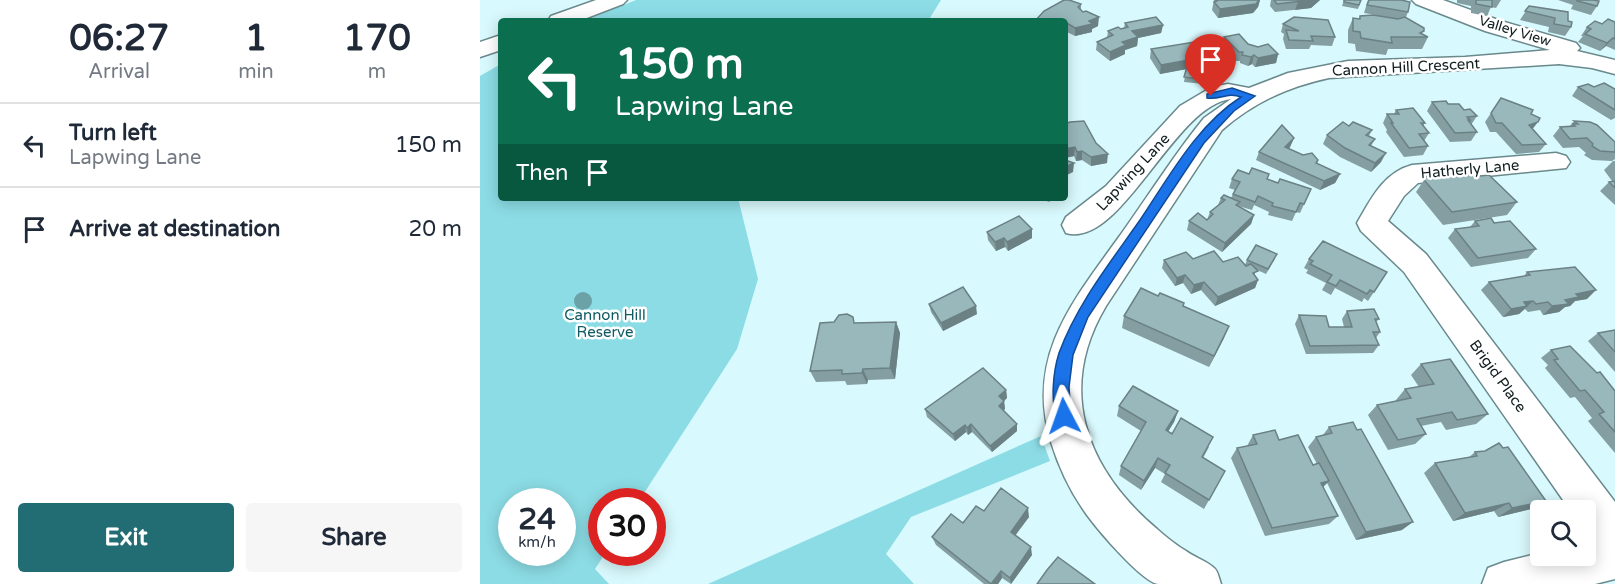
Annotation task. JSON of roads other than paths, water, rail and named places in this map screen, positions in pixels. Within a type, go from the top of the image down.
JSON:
[{"type":"street","points":[[567,18],[616,0]]},
{"type":"street","name":"Valley View","points":[[1423,0],[1493,26],[1565,46],[1582,57]]},
{"type":"street","points":[[480,50],[498,43]]},
{"type":"street","name":"Cannon Hill Crescent","points":[[1199,584],[1150,552],[1123,529],[1102,504],[1084,473],[1072,443],[1064,416],[1061,387],[1066,355],[1082,315],[1200,140],[1230,109],[1250,96],[1291,80],[1330,71],[1524,60],[1552,56],[1582,57],[1610,74]]},
{"type":"street","name":"Cannon Hill Crescent","points":[[1524,60],[1610,74]]},
{"type":"street","name":"Lapwing Lane","points":[[1077,225],[1104,205],[1170,132],[1202,102],[1224,91],[1250,96]]},
{"type":"street","name":"Hatherly Lane","points":[[1372,223],[1391,191],[1402,178],[1412,174],[1556,162]]},
{"type":"street","name":"Brigid Place","points":[[1372,223],[1415,263],[1615,537]]},
{"type":"street","points":[[1508,584],[1615,557]]},
{"type":"park label","name":"Cannon Hill Reserve","points":[[605,324]]}]
